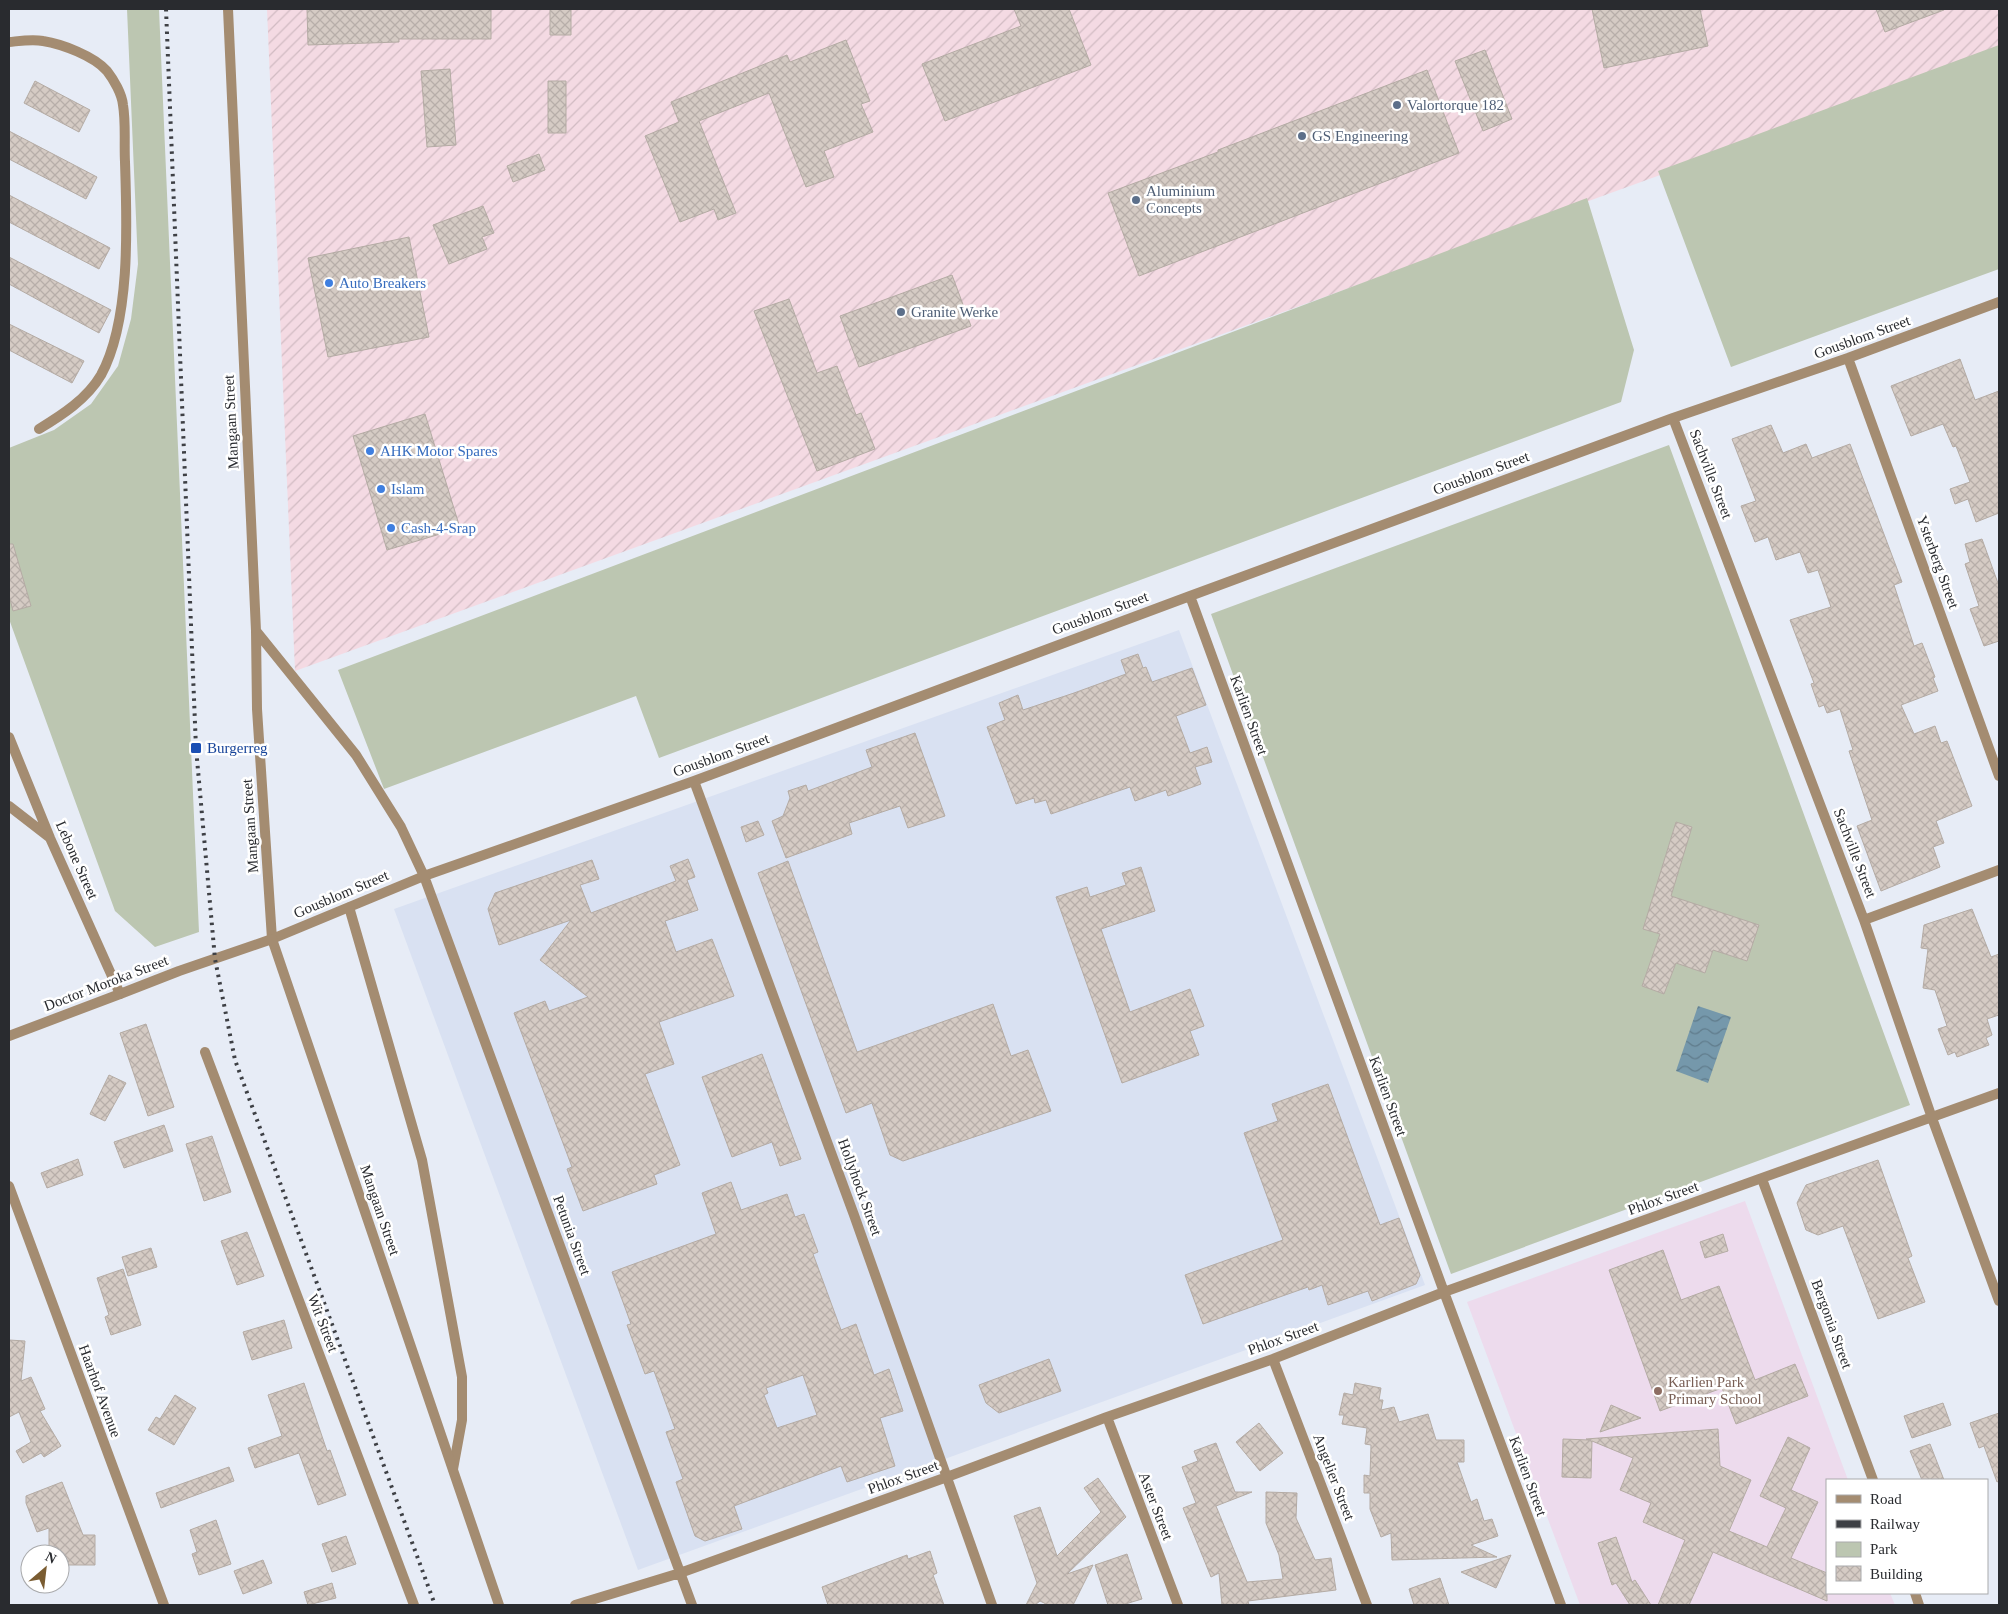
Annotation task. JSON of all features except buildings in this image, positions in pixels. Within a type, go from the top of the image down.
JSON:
[{"type":"street","name":"Mangaan Street","points":[[228,9],[256,631],[257,709],[272,939],[500,1605]]},
{"type":"street","points":[[9,42],[41,41],[56,44],[99,62],[108,72],[123,104],[126,192],[125,276],[116,336],[108,361],[91,390],[39,429]]},
{"type":"street","name":"Gousblom Street","points":[[215,959],[272,939],[424,876],[694,781],[1673,418],[1848,358],[1999,302]]},
{"type":"street","name":"Ysterberg Street","points":[[1848,358],[1999,776]]},
{"type":"street","name":"Sachville Street","points":[[1673,418],[1864,920],[1932,1118],[1999,1301]]},
{"type":"street","name":"Karlien Street","points":[[1190,596],[1444,1292],[1561,1605]]},
{"type":"street","name":"Petunia Street","points":[[256,631],[356,756],[401,827],[424,876],[692,1605]]},
{"type":"street","name":"Lebone Street","points":[[9,737],[11,749],[120,994]]},
{"type":"street","name":"Hollyhock Street","points":[[694,781],[854,1215],[992,1605]]},
{"type":"street","points":[[9,806],[50,838]]},
{"type":"street","points":[[1864,920],[1999,870]]},
{"type":"street","points":[[349,907],[422,1160],[431,1207],[462,1377],[462,1420],[453,1469]]},
{"type":"street","name":"Doctor Moroka Street","points":[[9,1036],[215,959]]},
{"type":"street","name":"Wit Street","points":[[205,1052],[414,1605]]},
{"type":"street","name":"Phlox Street","points":[[575,1605],[680,1573],[1107,1417],[1273,1359],[1444,1292],[1999,1093]]},
{"type":"street","name":"Bergonia Street","points":[[1762,1178],[1873,1479]]},
{"type":"street","name":"Haarhof Avenue","points":[[9,1186],[164,1605]]},
{"type":"street","name":"Angelier Street","points":[[1273,1359],[1367,1605]]},
{"type":"street","name":"Aster Street","points":[[1107,1417],[1178,1605]]},
{"type":"shaded area","points":[[267,9],[1999,9],[1999,52],[295,671]]},
{"type":"shaded area","points":[[1179,630],[1425,1285],[638,1570],[394,909]]},
{"type":"shaded area","name":"Karlien Park Primary School","points":[[1745,1201],[1848,1479],[1826,1479],[1826,1594],[1890,1594],[1895,1605],[1580,1605],[1467,1302]]},
{"type":"green space","points":[[127,9],[159,9],[199,932],[155,947],[115,911],[9,619],[9,448],[54,430],[91,404],[118,366],[131,319],[138,264]]},
{"type":"green space","points":[[1999,45],[1999,269],[1731,367],[1658,171]]},
{"type":"green space","points":[[1587,198],[1634,350],[1621,402],[659,758],[636,696],[384,789],[338,670]]},
{"type":"green space","points":[[1669,445],[1910,1105],[1451,1274],[1211,614]]},
{"type":"water","points":[[1698,1006],[1731,1017],[1708,1083],[1676,1071]]},
{"type":"railway","points":[[166,9],[196,748],[215,959],[235,1060],[435,1605]]},
{"type":"place","name":"Valortorque 182","points":[[1397,105]]},
{"type":"place","name":"GS Engineering","points":[[1302,136]]},
{"type":"place","name":"Aluminium Concepts","points":[[1136,200]]},
{"type":"place","name":"Auto Breakers","points":[[329,283]]},
{"type":"place","name":"Granite Werke","points":[[901,312]]},
{"type":"place","name":"AHK Motor Spares","points":[[370,451]]},
{"type":"place","name":"Islam","points":[[381,489]]},
{"type":"place","name":"Cash-4-Srap","points":[[391,528]]},
{"type":"place","name":"Burgerreg","points":[[196,748]]},
{"type":"place","name":"Karlien Park Primary School","points":[[1658,1391]]}]
